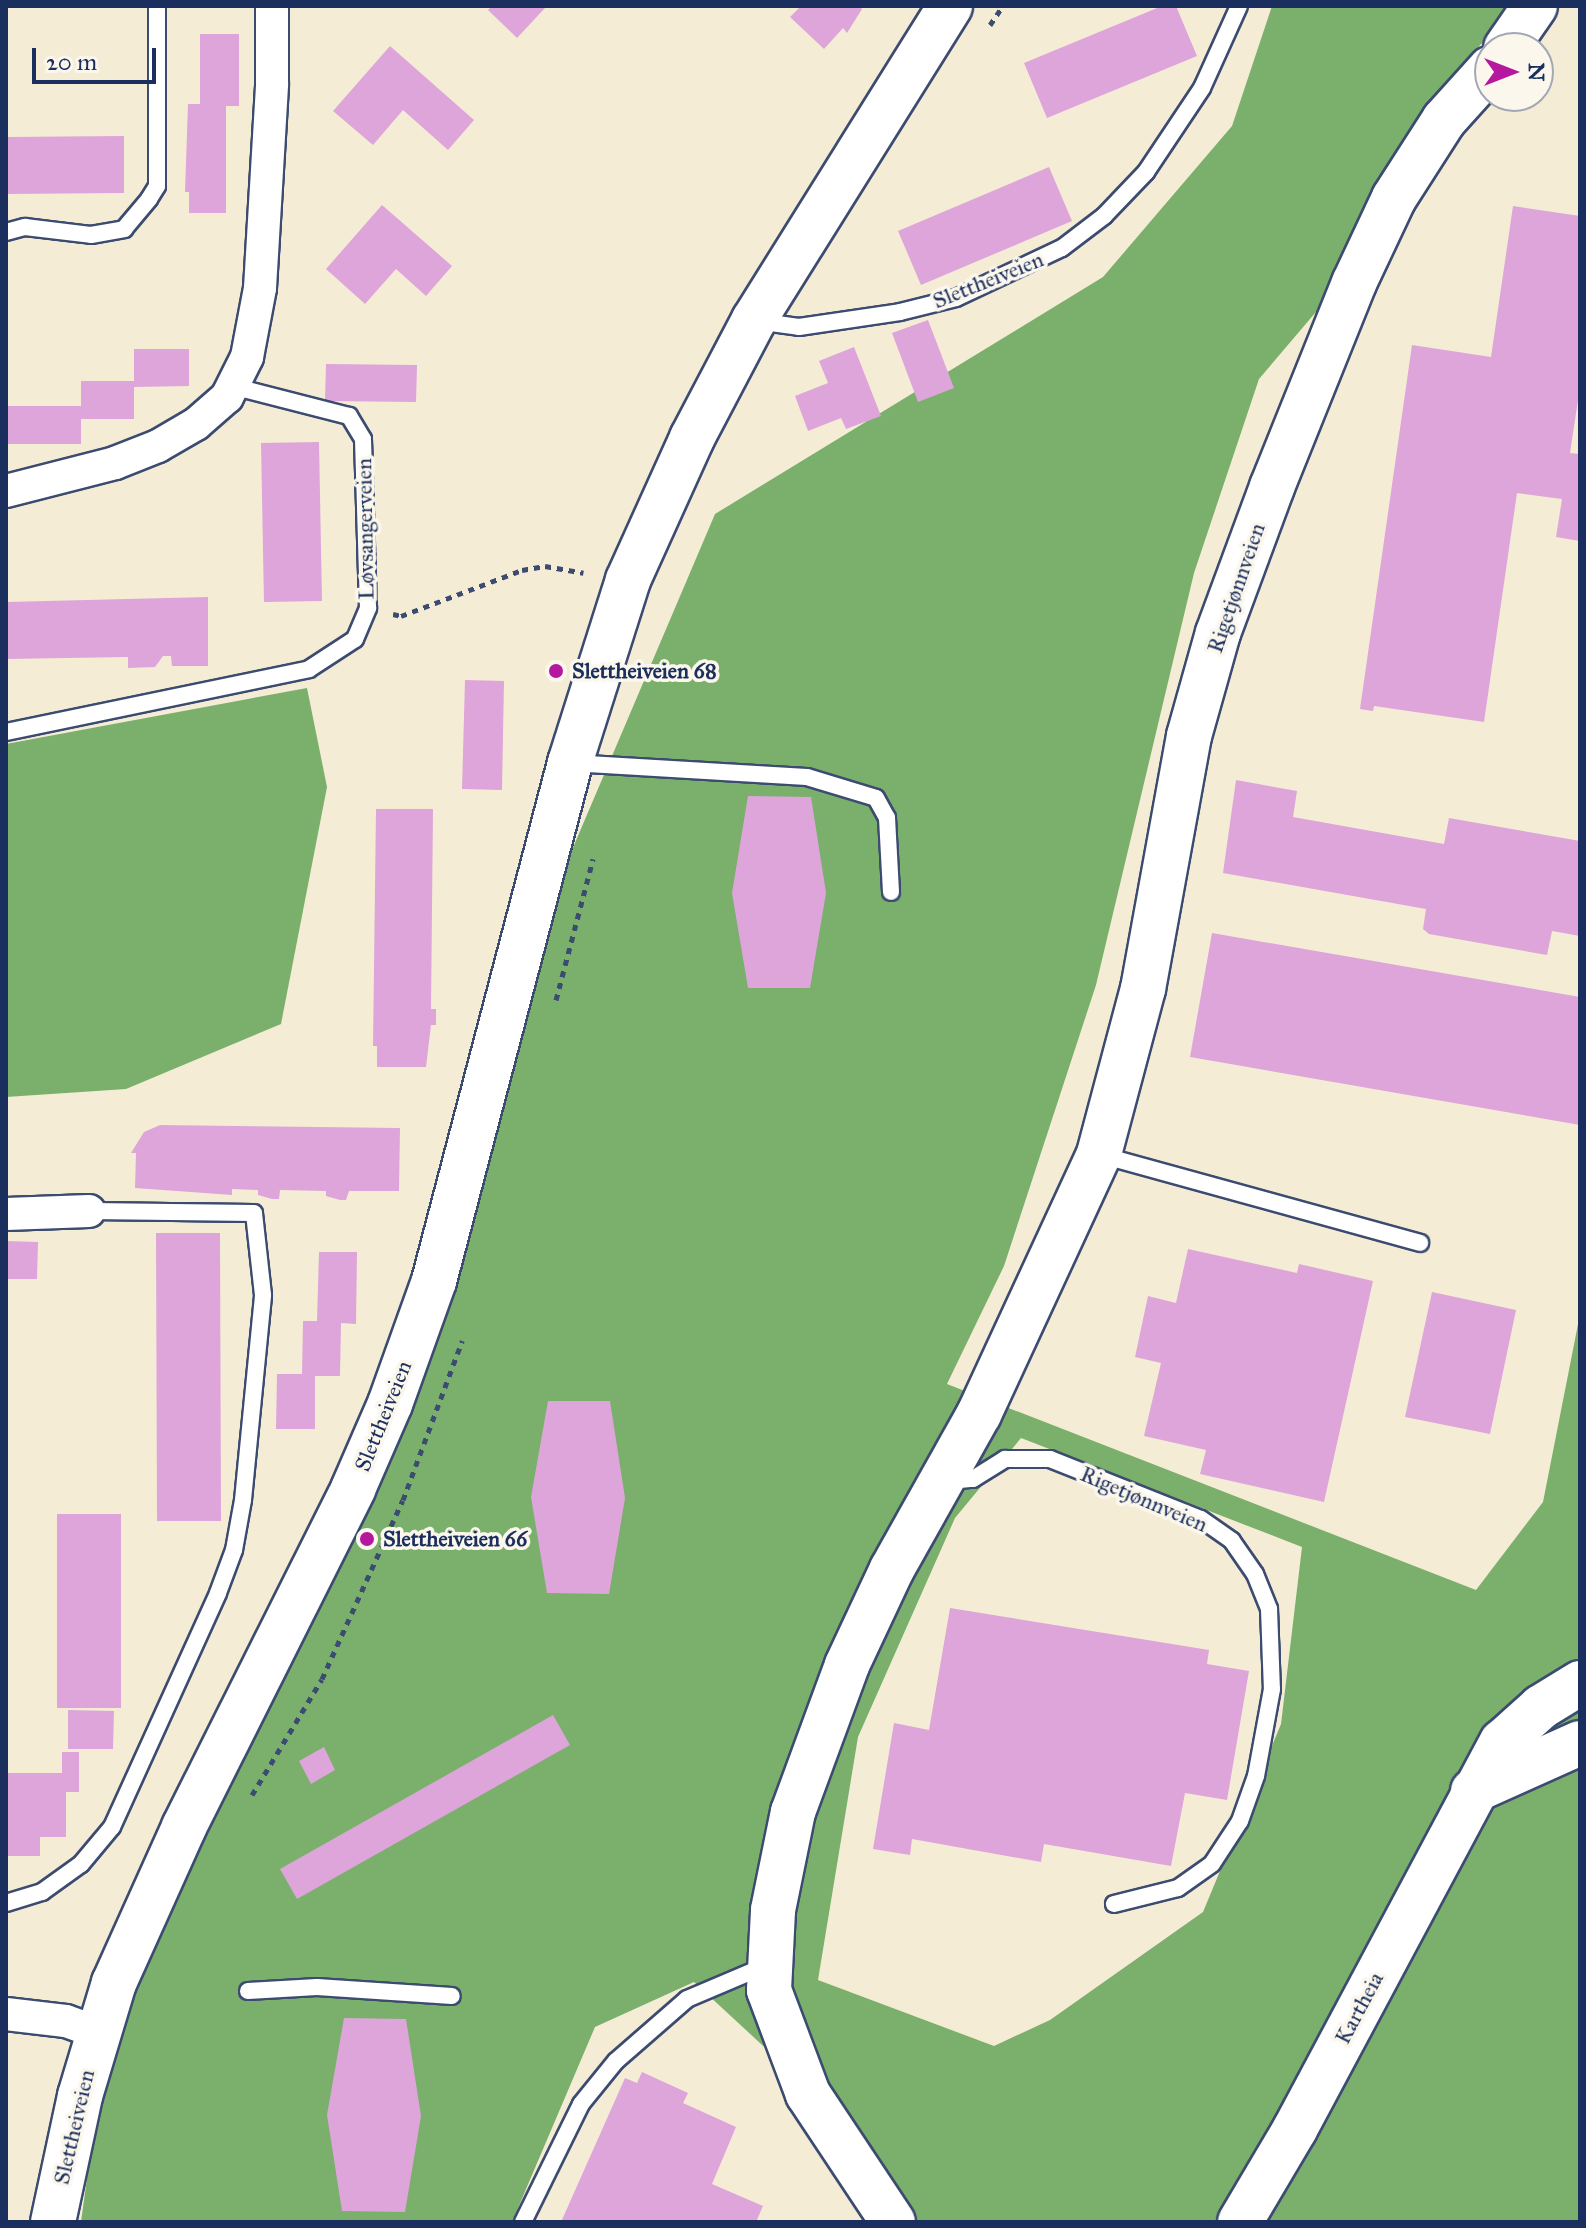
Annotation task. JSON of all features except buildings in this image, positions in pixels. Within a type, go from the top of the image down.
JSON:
[{"type":"street","points":[[6,491],[115,463],[158,446],[196,424],[232,386],[247,357],[266,237],[272,6]]},
{"type":"street","name":"Slettheiveien","points":[[53,2222],[97,2032],[184,1827],[291,1618],[390,1404],[438,1266],[570,763],[639,553],[754,320],[950,6]]},
{"type":"street","points":[[1517,32],[1535,6]]},
{"type":"street","name":"Rigetjønnveien","points":[[893,2222],[808,2094],[769,1990],[768,1964],[780,1860],[810,1762],[892,1569],[942,1482],[1076,1214],[1099,1154],[1143,989],[1189,736],[1218,633],[1354,283],[1394,198],[1444,120],[1474,87]]},
{"type":"street","points":[[6,1214],[89,1211]]},
{"type":"street","name":"Kartheia","points":[[1240,2222],[1295,2129],[1473,1791],[1502,1742],[1541,1707],[1580,1683]]},
{"type":"street","points":[[1473,1791],[1580,1743]]},
{"type":"street","points":[[6,2014],[66,2021],[97,2032]]},
{"type":"lane","points":[[6,232],[25,227],[91,235],[124,229],[149,199],[157,186],[157,6]]},
{"type":"lane","name":"Slettheiveien","points":[[754,320],[799,327],[900,312],[956,298],[1062,248],[1104,216],[1146,172],[1202,88],[1239,6]]},
{"type":"lane","name":"Løvsangerveien","points":[[6,732],[309,669],[355,639],[368,608],[363,439],[349,416],[232,386]]},
{"type":"lane","points":[[570,763],[807,777],[876,798],[887,818],[891,892]]},
{"type":"lane","points":[[1099,1154],[1420,1243]]},
{"type":"lane","points":[[6,1903],[42,1892],[81,1864],[112,1827],[218,1593],[234,1550],[243,1500],[263,1295],[254,1213],[89,1211]]},
{"type":"lane","name":"Rigetjønnveien","points":[[942,1482],[973,1479],[1005,1459],[1050,1459],[1201,1519],[1232,1541],[1255,1574],[1269,1609],[1272,1689],[1256,1776],[1240,1821],[1212,1864],[1178,1888],[1114,1904]]},
{"type":"lane","points":[[523,2222],[581,2104],[616,2061],[687,1999],[768,1964]]},
{"type":"lane","points":[[248,1991],[317,1987],[452,1996]]},
{"type":"path","points":[[368,608],[401,616],[545,566],[583,573]]},
{"type":"green space","points":[[1272,6],[1517,6],[1492,32],[1474,32],[1474,51],[1448,79],[1327,299],[1259,379],[1194,573],[1096,985],[1004,1266],[947,1384],[1476,1590],[1543,1502],[1580,1314],[1580,2222],[874,2222],[826,2104],[694,1982],[595,2027],[512,2222],[81,2222],[99,2091],[176,1859],[368,1421],[523,965],[715,514],[1103,277],[1232,126]],"holes":[[[1021,1438],[1302,1547],[1281,1724],[1203,1912],[1050,2020],[994,2046],[818,1980],[858,1737],[955,1518]]]},
{"type":"green space","points":[[307,688],[327,787],[281,1024],[126,1089],[6,1097],[6,744]]},
{"type":"place","name":"Slettheiveien 68","points":[[556,671]]},
{"type":"place","name":"Slettheiveien 66","points":[[367,1539]]}]
